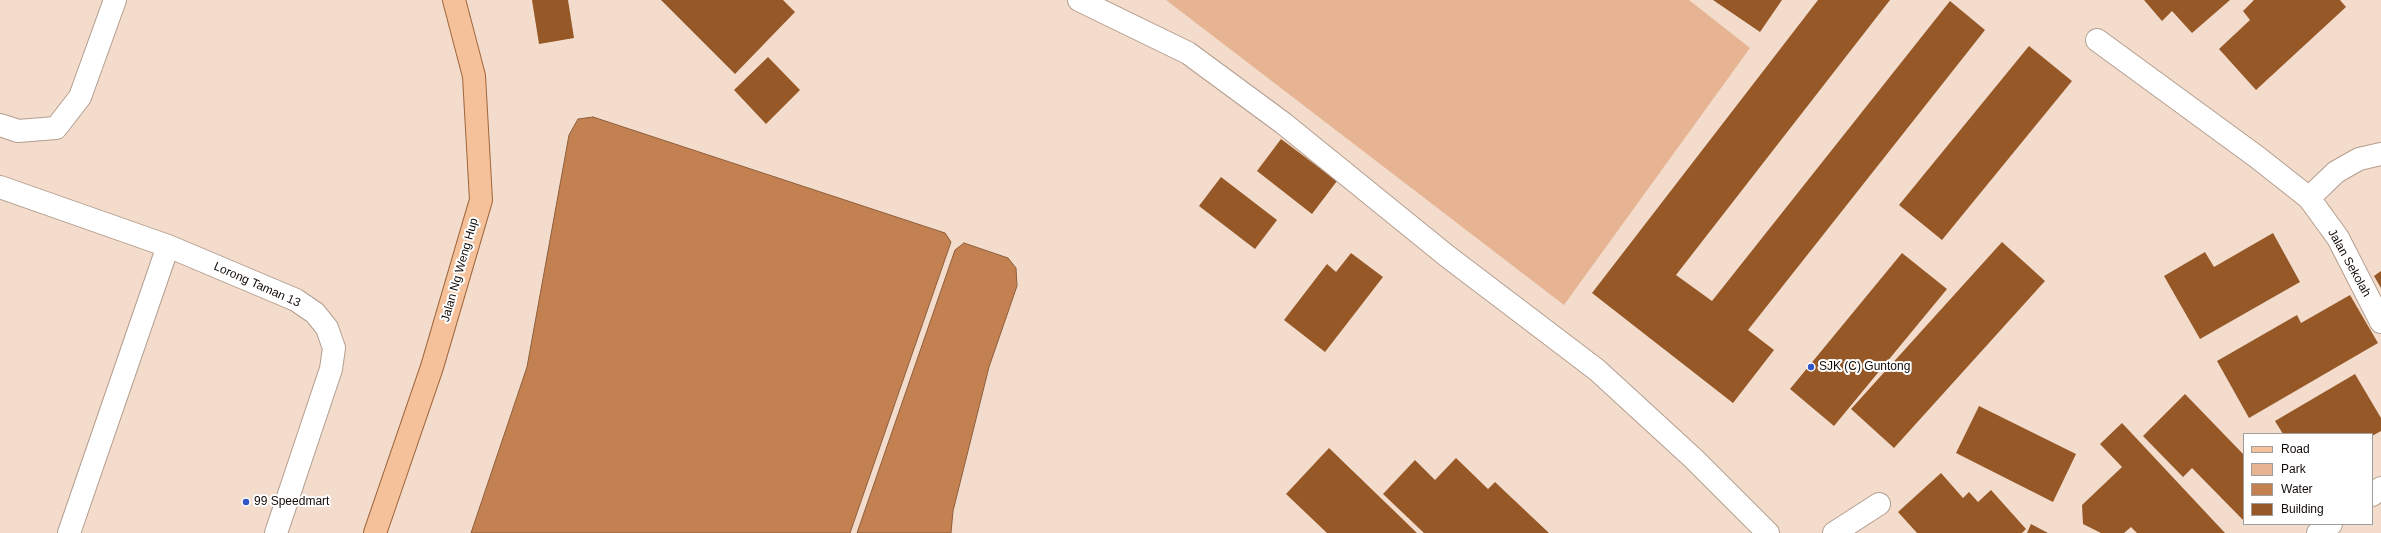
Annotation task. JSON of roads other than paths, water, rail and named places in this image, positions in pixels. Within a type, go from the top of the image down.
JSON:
[{"type":"main road","name":"Jalan Ng Weng Hup","points":[[375,533],[432,367],[481,200],[474,76],[454,0]]},
{"type":"street","points":[[0,125],[18,131],[56,128],[80,97],[115,0]]},
{"type":"street","points":[[1079,0],[1188,52],[1283,123],[1447,256],[1597,370],[1694,459],[1768,533]]},
{"type":"street","name":"Jalan Sekolah","points":[[2097,40],[2257,157],[2309,198],[2338,238],[2381,322]]},
{"type":"street","points":[[2309,198],[2336,172],[2359,159],[2381,154]]},
{"type":"street","name":"Lorong Taman 13","points":[[0,187],[168,246],[296,300],[315,312],[327,328],[334,348],[331,368],[276,533]]},
{"type":"street","points":[[69,533],[168,246]]},
{"type":"street","points":[[2373,494],[2381,488]]},
{"type":"street","points":[[1834,533],[1879,504]]},
{"type":"street","points":[[2318,533],[2330,525]]},
{"type":"water","points":[[593,117],[945,233],[951,242],[850,533],[471,533],[527,367],[569,135],[578,119]]},
{"type":"water","points":[[964,243],[1008,258],[1016,268],[1017,286],[989,367],[953,511],[951,533],[857,533],[955,250]]},
{"type":"place","name":"SJK (C) Guntong","points":[[1811,367]]},
{"type":"place","name":"99 Speedmart","points":[[246,502]]}]
